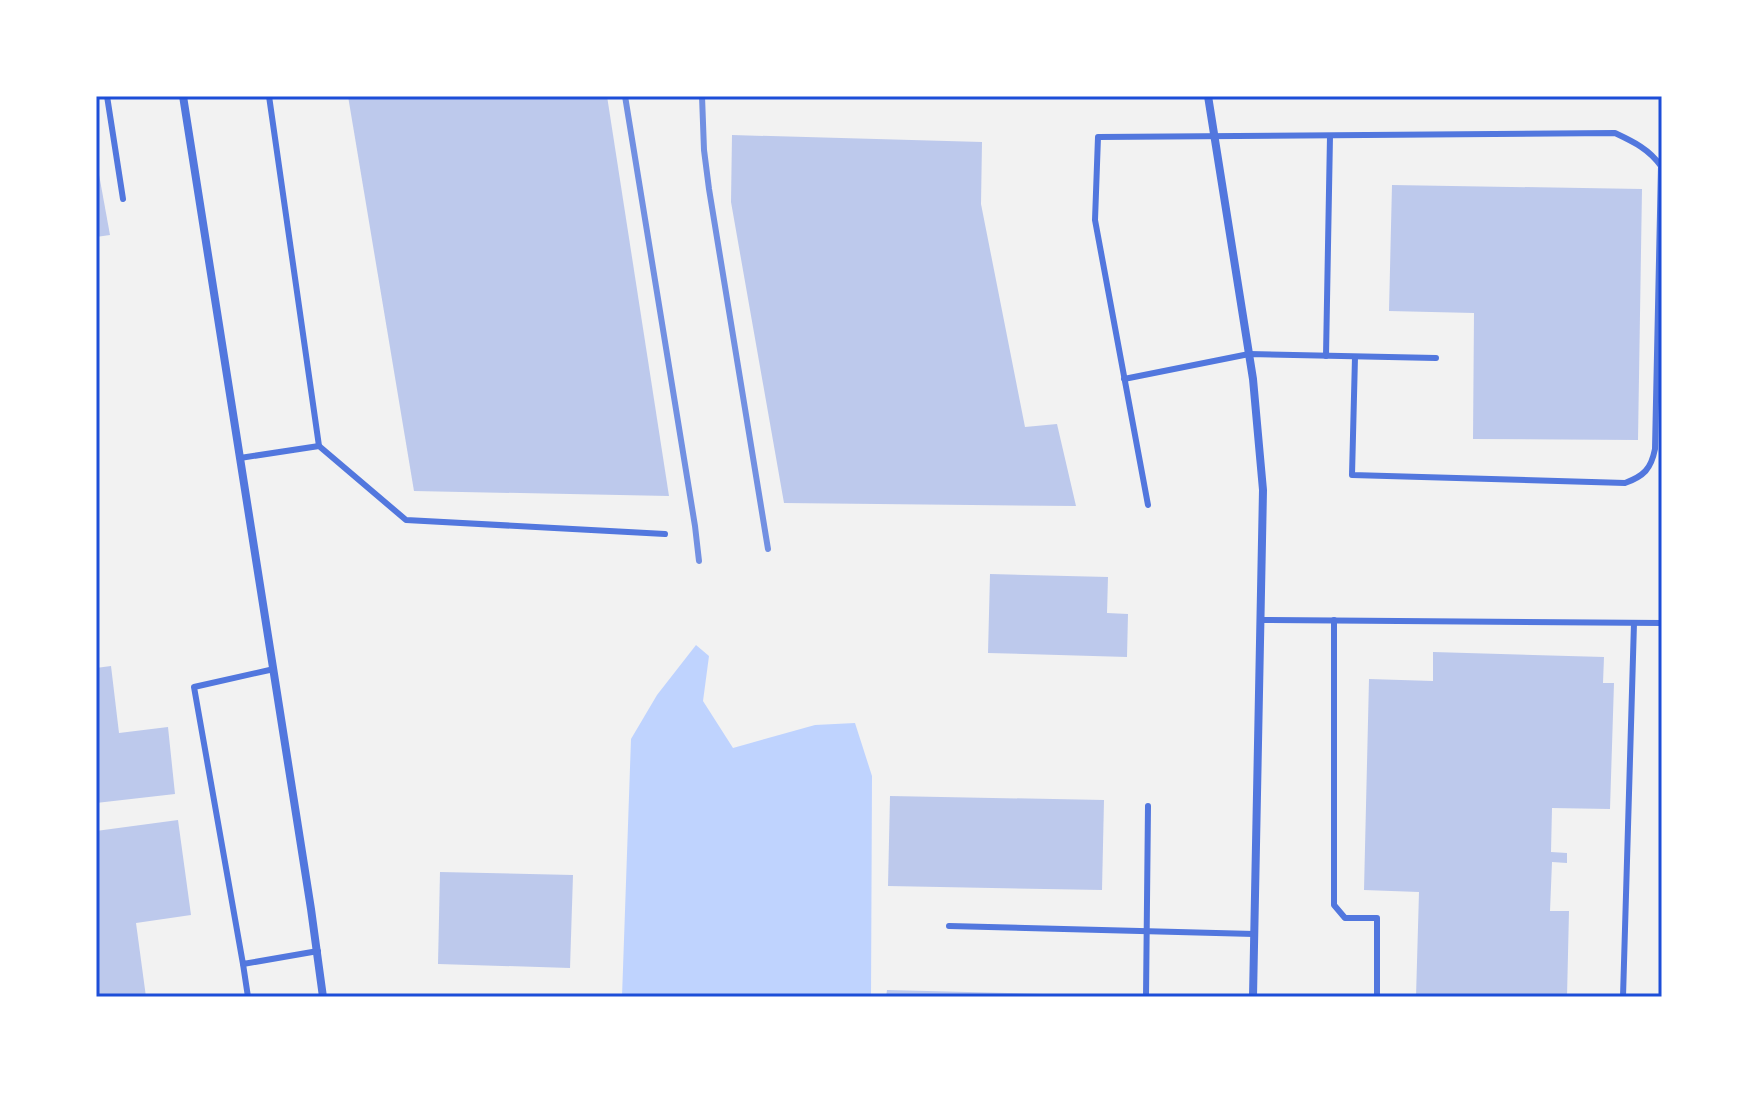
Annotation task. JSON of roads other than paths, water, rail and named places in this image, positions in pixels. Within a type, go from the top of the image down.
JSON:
[{"type":"street","points":[[183,96],[323,997]]},
{"type":"street","points":[[1208,96],[1249,354],[1259,426],[1263,490],[1253,997]]},
{"type":"lane","points":[[107,96],[123,199]]},
{"type":"lane","points":[[269,96],[319,446],[406,520],[665,534]]},
{"type":"lane","points":[[1148,505],[1095,220],[1098,137],[1615,133],[1638,143],[1661,166],[1655,449],[1652,462],[1643,476],[1625,483],[1352,475],[1355,357]]},
{"type":"lane","points":[[1326,356],[1330,136]]},
{"type":"lane","points":[[1124,379],[1249,354],[1436,358]]},
{"type":"lane","points":[[240,458],[319,446]]},
{"type":"lane","points":[[1260,620],[1662,623]]},
{"type":"lane","points":[[1334,620],[1334,905],[1345,918],[1377,918],[1377,997]]},
{"type":"lane","points":[[1623,997],[1634,623]]},
{"type":"lane","points":[[248,997],[194,687],[274,669]]},
{"type":"lane","points":[[1146,997],[1148,806]]},
{"type":"lane","points":[[949,926],[1254,934]]},
{"type":"lane","points":[[243,964],[318,951]]},
{"type":"water","points":[[696,645],[709,656],[703,701],[733,748],[815,725],[855,723],[872,776],[871,997],[622,997],[631,739],[657,695]]},
{"type":"railway","points":[[625,96],[699,561]]},
{"type":"railway","points":[[702,96],[709,189],[768,549]]}]
